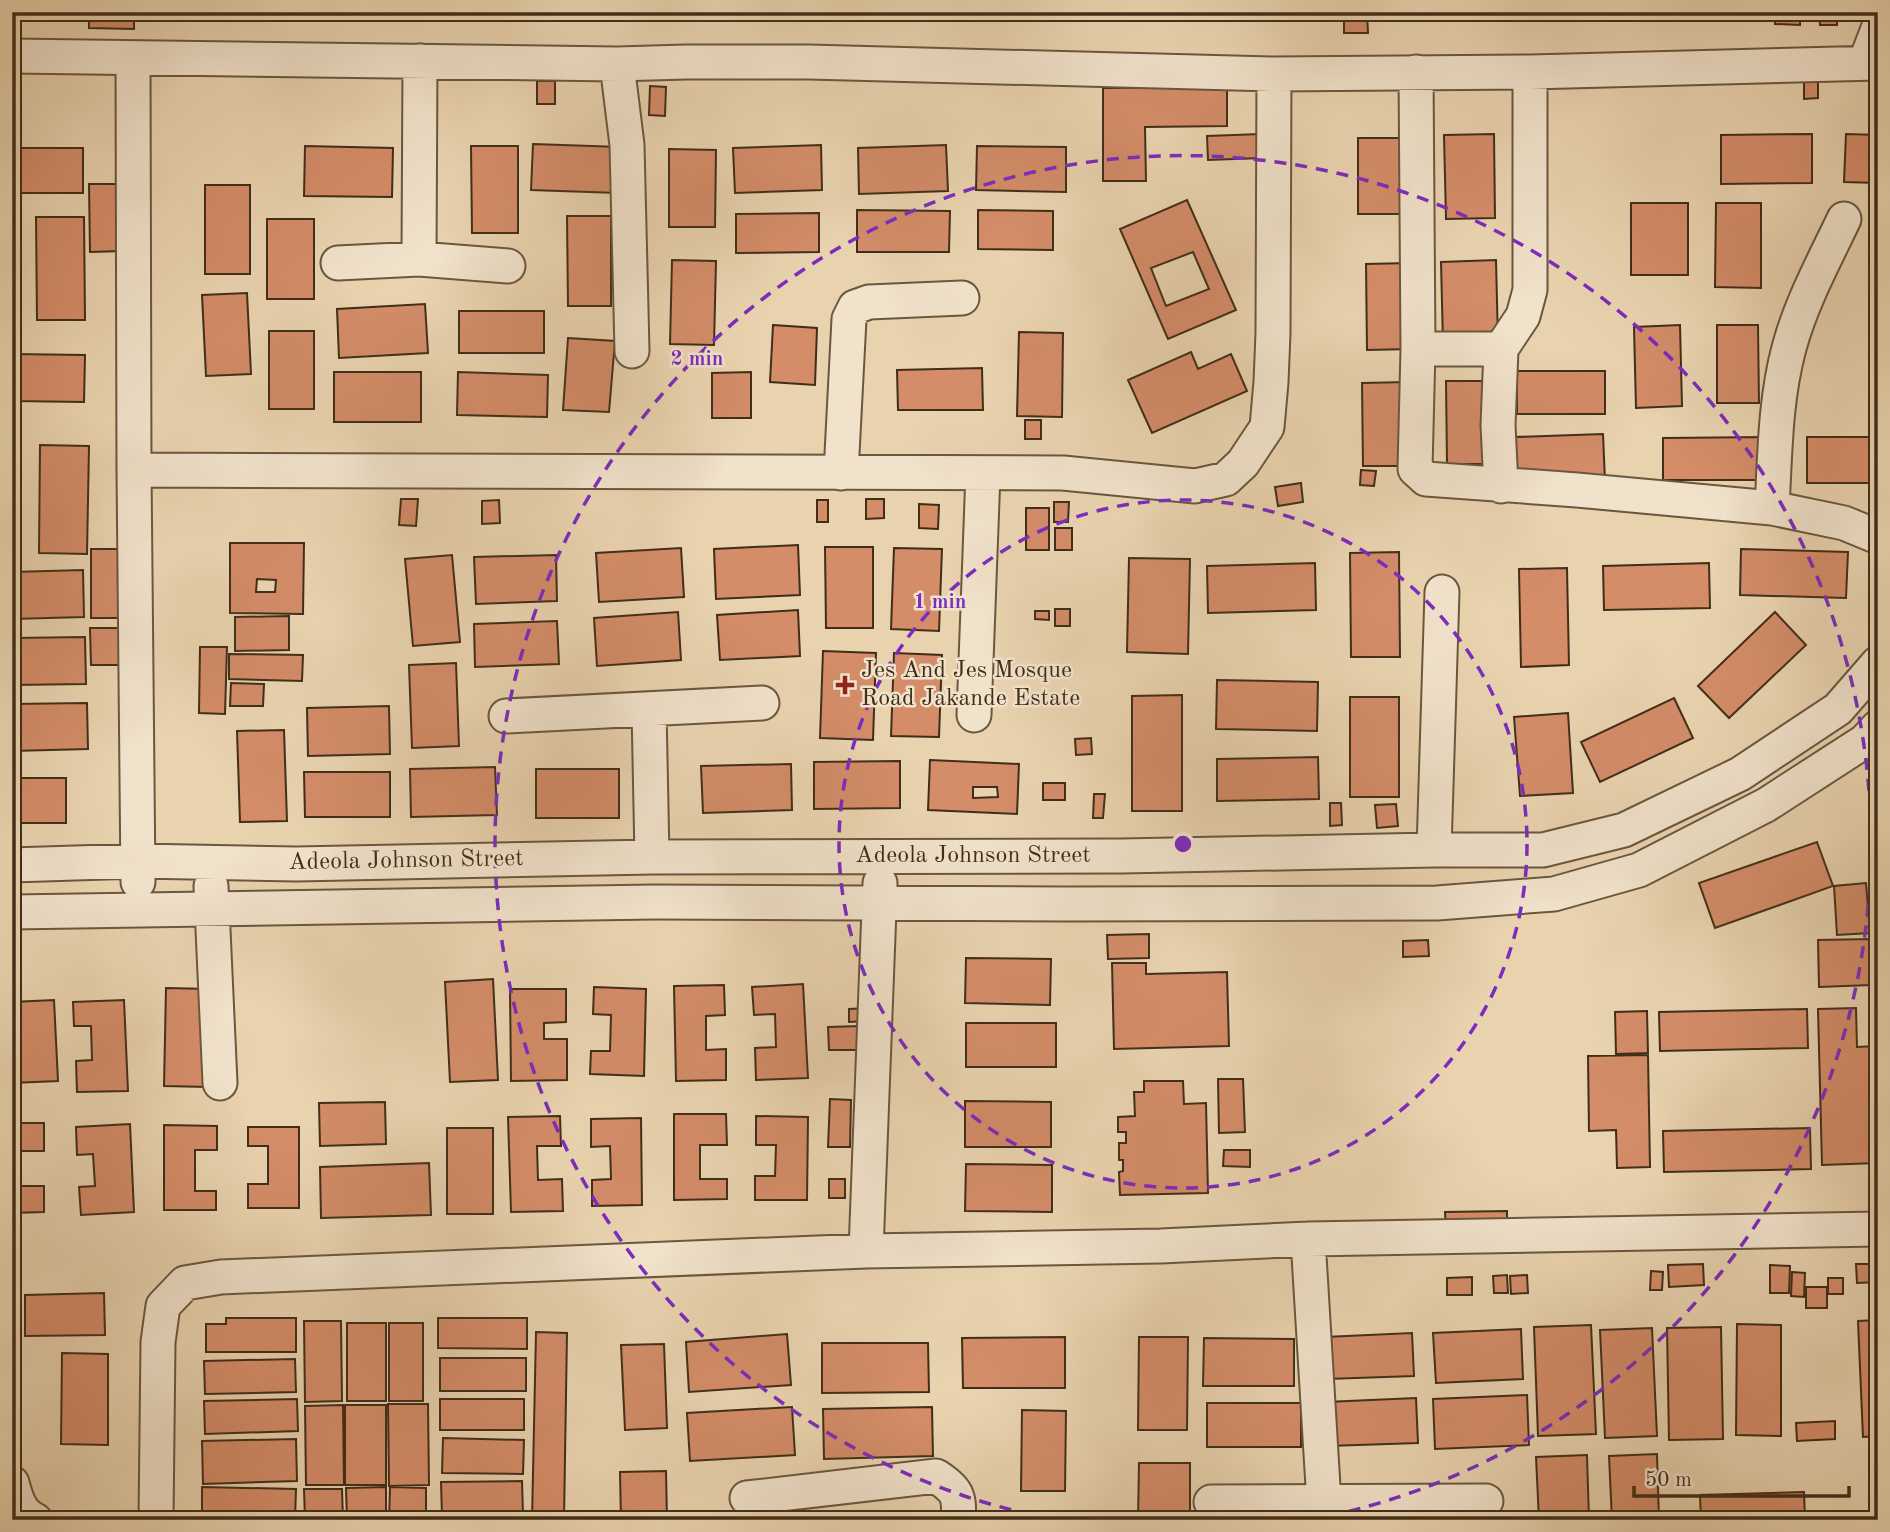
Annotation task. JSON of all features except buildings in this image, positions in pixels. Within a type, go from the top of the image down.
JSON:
[{"type":"street","points":[[12,56],[617,64],[809,62],[1274,74],[1530,72],[1871,63],[1878,29]]},
{"type":"street","points":[[133,58],[138,909]]},
{"type":"street","points":[[419,259],[420,61]]},
{"type":"street","points":[[617,64],[626,145],[632,351]]},
{"type":"street","points":[[1416,72],[1418,349],[1415,468],[1426,479],[1772,508],[1844,523],[1878,537]]},
{"type":"street","points":[[1501,486],[1498,425],[1501,349],[1523,316],[1530,290],[1530,72]]},
{"type":"street","points":[[134,470],[1062,473],[1195,486],[1226,480],[1243,463],[1267,427],[1272,382],[1274,74]]},
{"type":"street","points":[[1772,508],[1778,402],[1789,347],[1809,292],[1844,219]]},
{"type":"street","points":[[338,263],[419,259],[508,266]]},
{"type":"street","points":[[841,473],[849,319],[855,307],[869,302],[962,298]]},
{"type":"street","points":[[1418,349],[1501,349]]},
{"type":"street","points":[[974,715],[983,473]]},
{"type":"street","points":[[1434,850],[1442,592]]},
{"type":"street","name":"Adeola Johnson Street","points":[[12,865],[138,861],[296,863],[652,857],[1122,856],[1543,850],[1624,830],[1740,774],[1838,709],[1878,663]]},
{"type":"street","points":[[506,716],[762,703]]},
{"type":"street","points":[[649,709],[652,857]]},
{"type":"street","name":"Adeola Johnson Street","points":[[12,912],[654,902],[1437,904],[1554,894],[1639,870],[1766,806],[1865,741],[1878,727]]},
{"type":"street","points":[[866,1251],[880,857]]},
{"type":"street","points":[[209,863],[220,1083]]},
{"type":"street","points":[[156,1520],[158,1342],[163,1306],[185,1283],[221,1277],[866,1251],[1878,1229]]},
{"type":"street","points":[[1308,1240],[1324,1503]]},
{"type":"street","points":[[747,1498],[936,1476],[953,1487],[959,1504],[958,1520]]},
{"type":"street","points":[[12,1483],[17,1502],[30,1518],[35,1520]]},
{"type":"street","points":[[1210,1502],[1486,1501]]},
{"type":"place","name":"Jes And Jes Mosque Road Jakande Estate","points":[[845,685]]}]
